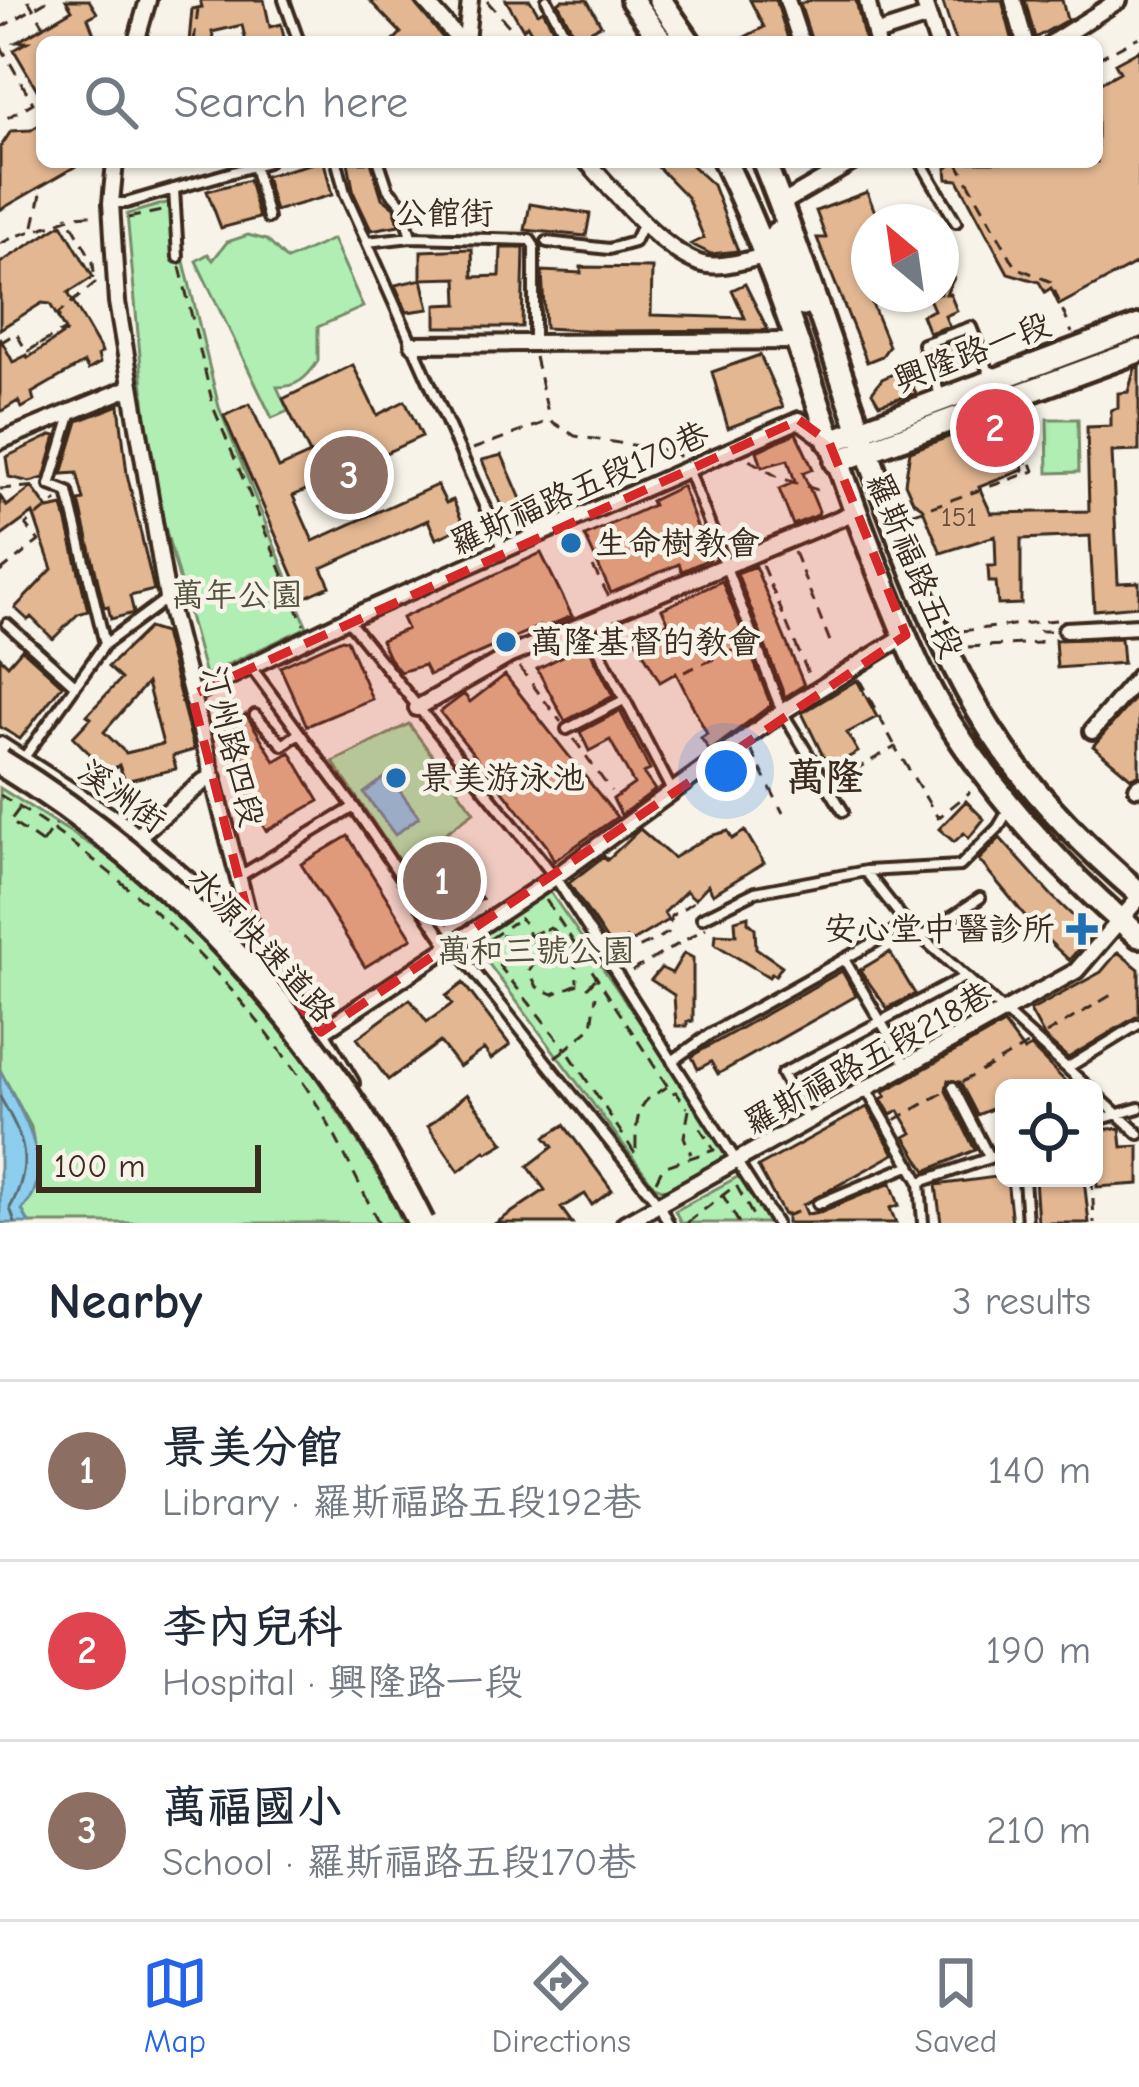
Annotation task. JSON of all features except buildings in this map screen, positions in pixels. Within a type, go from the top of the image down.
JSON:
[{"type":"highway","name":"水源快速道路","points":[[8,761],[133,860],[236,956],[313,1050],[421,1223]]},
{"type":"main road","points":[[632,0],[658,36]]},
{"type":"main road","points":[[660,0],[684,36]]},
{"type":"main road","points":[[678,0],[700,36]]},
{"type":"main road","name":"羅斯福路五段","points":[[728,168],[765,256],[854,512],[946,718],[1011,808],[1139,936]]},
{"type":"main road","points":[[753,168],[834,392],[862,441]]},
{"type":"main road","name":"羅斯福路五段","points":[[766,168],[862,441],[929,613],[964,687],[992,734],[1039,794],[1139,896]]},
{"type":"main road","name":"興隆路一段","points":[[862,441],[942,399],[1009,394],[1139,326]]},
{"type":"main road","name":"興隆路一段","points":[[833,452],[1139,351]]},
{"type":"street","points":[[138,36],[148,0]]},
{"type":"street","points":[[424,0],[458,36]]},
{"type":"street","points":[[465,36],[470,0]]},
{"type":"street","points":[[787,0],[800,36]]},
{"type":"street","points":[[867,0],[876,36]]},
{"type":"street","points":[[923,0],[935,36]]},
{"type":"street","points":[[1013,0],[1023,36]]},
{"type":"street","points":[[1063,36],[1119,0]]},
{"type":"street","points":[[881,36],[928,16]]},
{"type":"street","name":"汀州路四段","points":[[114,168],[111,203],[118,302],[167,598],[257,950],[321,1032],[432,1223]]},
{"type":"street","points":[[593,168],[663,239],[701,264],[765,256]]},
{"type":"street","points":[[781,204],[844,168]]},
{"type":"street","points":[[413,344],[796,341]]},
{"type":"street","points":[[0,441],[129,388]]},
{"type":"street","name":"羅斯福路五段170巷","points":[[192,695],[347,619],[799,420],[833,452]]},
{"type":"street","points":[[417,708],[510,655],[854,512]]},
{"type":"street","points":[[1066,630],[1137,631]]},
{"type":"street","points":[[321,1032],[448,946],[514,912],[671,789],[906,635]]},
{"type":"street","points":[[1092,731],[1139,676]]},
{"type":"street","name":"溪洲街","points":[[0,745],[8,761],[138,836],[200,889],[257,950]]},
{"type":"street","points":[[138,836],[204,781],[214,778]]},
{"type":"street","name":"羅斯福路五段218巷","points":[[626,1223],[1076,971],[1139,896]]},
{"type":"lane","points":[[284,0],[297,36]]},
{"type":"lane","points":[[547,0],[566,36]]},
{"type":"lane","points":[[111,203],[126,203],[247,168]]},
{"type":"lane","points":[[255,168],[268,218]]},
{"type":"lane","points":[[339,168],[367,242]]},
{"type":"lane","points":[[381,168],[388,189],[401,203],[412,237]]},
{"type":"lane","points":[[924,168],[946,204]]},
{"type":"lane","points":[[174,189],[178,257]]},
{"type":"lane","points":[[548,242],[608,249],[634,242],[644,221]]},
{"type":"lane","name":"公館街","points":[[504,550],[367,242],[412,237],[530,240],[534,246],[534,343]]},
{"type":"lane","points":[[942,399],[923,344],[971,327],[988,370],[1009,394]]},
{"type":"lane","points":[[71,415],[50,485],[68,492],[105,644]]},
{"type":"lane","points":[[687,469],[782,712],[843,811]]},
{"type":"lane","points":[[8,761],[105,644],[167,598]]},
{"type":"lane","points":[[347,619],[555,877],[776,1221]]},
{"type":"lane","points":[[7,624],[75,685]]},
{"type":"lane","points":[[586,625],[671,789]]},
{"type":"lane","points":[[250,666],[355,807],[448,946],[463,956],[548,1062],[659,1204],[668,1223]]},
{"type":"lane","points":[[566,729],[624,700]]},
{"type":"lane","points":[[255,715],[284,745],[299,733]]},
{"type":"lane","points":[[239,877],[355,807]]},
{"type":"lane","points":[[702,918],[755,892],[866,871],[960,866],[1011,808]]},
{"type":"lane","points":[[866,871],[907,924],[1078,1079]]},
{"type":"lane","points":[[921,937],[980,898]]},
{"type":"lane","points":[[672,1061],[710,1034],[907,924]]},
{"type":"lane","points":[[844,958],[908,1068]]},
{"type":"lane","points":[[808,1122],[782,1074],[964,977]]},
{"type":"lane","points":[[1066,1068],[1137,1025]]},
{"type":"lane","points":[[953,1087],[989,1156]]},
{"type":"lane","points":[[867,1090],[920,1182],[923,1223]]},
{"type":"lane","points":[[1103,1101],[1139,1134]]},
{"type":"lane","points":[[1103,1118],[1139,1108]]},
{"type":"lane","points":[[920,1182],[995,1155]]},
{"type":"lane","points":[[818,1204],[911,1166]]},
{"type":"lane","points":[[1025,1187],[1028,1223]]},
{"type":"path","points":[[28,0],[44,26]]},
{"type":"path","points":[[0,28],[48,0]]},
{"type":"path","points":[[195,36],[199,0]]},
{"type":"path","points":[[485,0],[518,36]]},
{"type":"path","points":[[1103,56],[1139,37]]},
{"type":"path","points":[[0,45],[33,103]]},
{"type":"path","points":[[0,122],[36,101]]},
{"type":"path","points":[[960,168],[1016,267],[1052,282],[1073,338]]},
{"type":"path","points":[[34,228],[42,189]]},
{"type":"path","points":[[127,218],[174,211]]},
{"type":"path","points":[[60,318],[58,314],[95,283],[93,262],[67,215]]},
{"type":"path","points":[[0,244],[67,215],[92,215]]},
{"type":"path","points":[[178,257],[214,409],[307,632]]},
{"type":"path","points":[[0,343],[16,333],[27,352],[65,330]]},
{"type":"path","points":[[534,343],[535,370],[550,421],[575,436],[676,452],[687,469]]},
{"type":"path","points":[[1009,394],[1038,477]]},
{"type":"path","points":[[461,453],[550,421]]},
{"type":"path","points":[[732,450],[778,477],[824,492]]},
{"type":"path","points":[[911,514],[1034,471]]},
{"type":"path","points":[[0,489],[50,485]]},
{"type":"path","points":[[0,572],[39,542],[26,525],[68,492]]},
{"type":"path","points":[[789,539],[831,644]]},
{"type":"path","points":[[757,553],[804,669]]},
{"type":"path","points":[[593,567],[614,609]]},
{"type":"path","points":[[953,627],[965,647],[1040,643],[1040,631],[1066,630],[1066,620],[961,631]]},
{"type":"path","points":[[684,672],[753,641]]},
{"type":"path","points":[[852,667],[938,818],[970,792]]},
{"type":"path","points":[[745,738],[783,813]]},
{"type":"path","points":[[828,785],[895,746]]},
{"type":"path","points":[[0,795],[147,904],[243,1001],[302,1081],[380,1223]]},
{"type":"path","points":[[20,807],[10,821],[42,843],[61,815]]},
{"type":"path","points":[[541,902],[546,899],[608,984],[669,1088],[689,1110],[714,1150],[692,1155],[684,1137],[689,1110]]},
{"type":"path","points":[[609,964],[668,933],[671,916],[695,901],[719,909]]},
{"type":"path","points":[[514,912],[530,910]]},
{"type":"path","points":[[463,956],[499,936],[514,912]]},
{"type":"path","points":[[514,912],[525,923],[540,955]]},
{"type":"path","points":[[623,976],[706,929],[702,918]]},
{"type":"path","points":[[499,936],[529,936],[549,928],[573,955],[578,984]]},
{"type":"path","points":[[542,931],[554,952],[540,955],[529,970],[536,987],[554,994],[578,984],[596,996]]},
{"type":"path","points":[[483,946],[566,1049],[636,1155],[640,1108],[645,1100],[669,1088],[672,1079]]},
{"type":"path","points":[[588,987],[598,976]]},
{"type":"path","points":[[548,1062],[592,1028],[596,996],[608,984]]},
{"type":"path","points":[[1033,1041],[1113,994]]},
{"type":"path","points":[[681,1211],[686,1222],[735,1183],[758,1223]]},
{"type":"path","points":[[1092,1187],[1094,1223]]},
{"type":"path","points":[[722,1194],[740,1223]]},
{"type":"path","points":[[776,1221],[818,1204]]},
{"type":"highlighted area","points":[[799,420],[829,442],[906,635],[321,1032],[257,950],[192,695]]},
{"type":"green space","name":"萬年公園","points":[[170,202],[175,255],[181,249],[219,407],[307,627],[205,675],[151,475],[127,214]]},
{"type":"green space","points":[[248,235],[267,240],[287,260],[333,239],[363,307],[318,327],[318,361],[301,380],[277,387],[288,411],[272,418],[196,261],[208,254],[213,260],[227,242]]},
{"type":"green space","points":[[1047,419],[1078,419],[1079,472],[1048,473]]},
{"type":"green space","name":"景美游泳池","points":[[409,724],[474,812],[402,865],[333,762]]},
{"type":"green space","points":[[0,788],[142,877],[242,975],[314,1074],[385,1184],[403,1223],[29,1223],[22,1210],[37,1164],[31,1127],[0,1070]]},
{"type":"green space","name":"萬和三號公園","points":[[548,889],[731,1154],[665,1190],[654,1186],[471,940]]},
{"type":"green space","points":[[743,1174],[770,1223],[681,1223],[675,1211]]},
{"type":"water","points":[[388,775],[419,817],[395,835],[364,793]]},
{"type":"water","points":[[0,1070],[26,1121],[37,1158],[33,1194],[22,1210],[29,1223],[0,1223]]},
{"type":"place","name":"李內兒科","points":[[995,428]]},
{"type":"place","name":"萬福國小","points":[[349,475]]},
{"type":"place","name":"生命樹教會","points":[[571,543]]},
{"type":"place","name":"萬隆基督的教會","points":[[506,642]]},
{"type":"place","name":"景美游泳池","points":[[396,778]]},
{"type":"place","name":"景美分館","points":[[442,881]]},
{"type":"place","name":"安心堂中醫診所","points":[[1082,929]]},
{"type":"district","name":"萬隆","points":[[825,777]]}]
